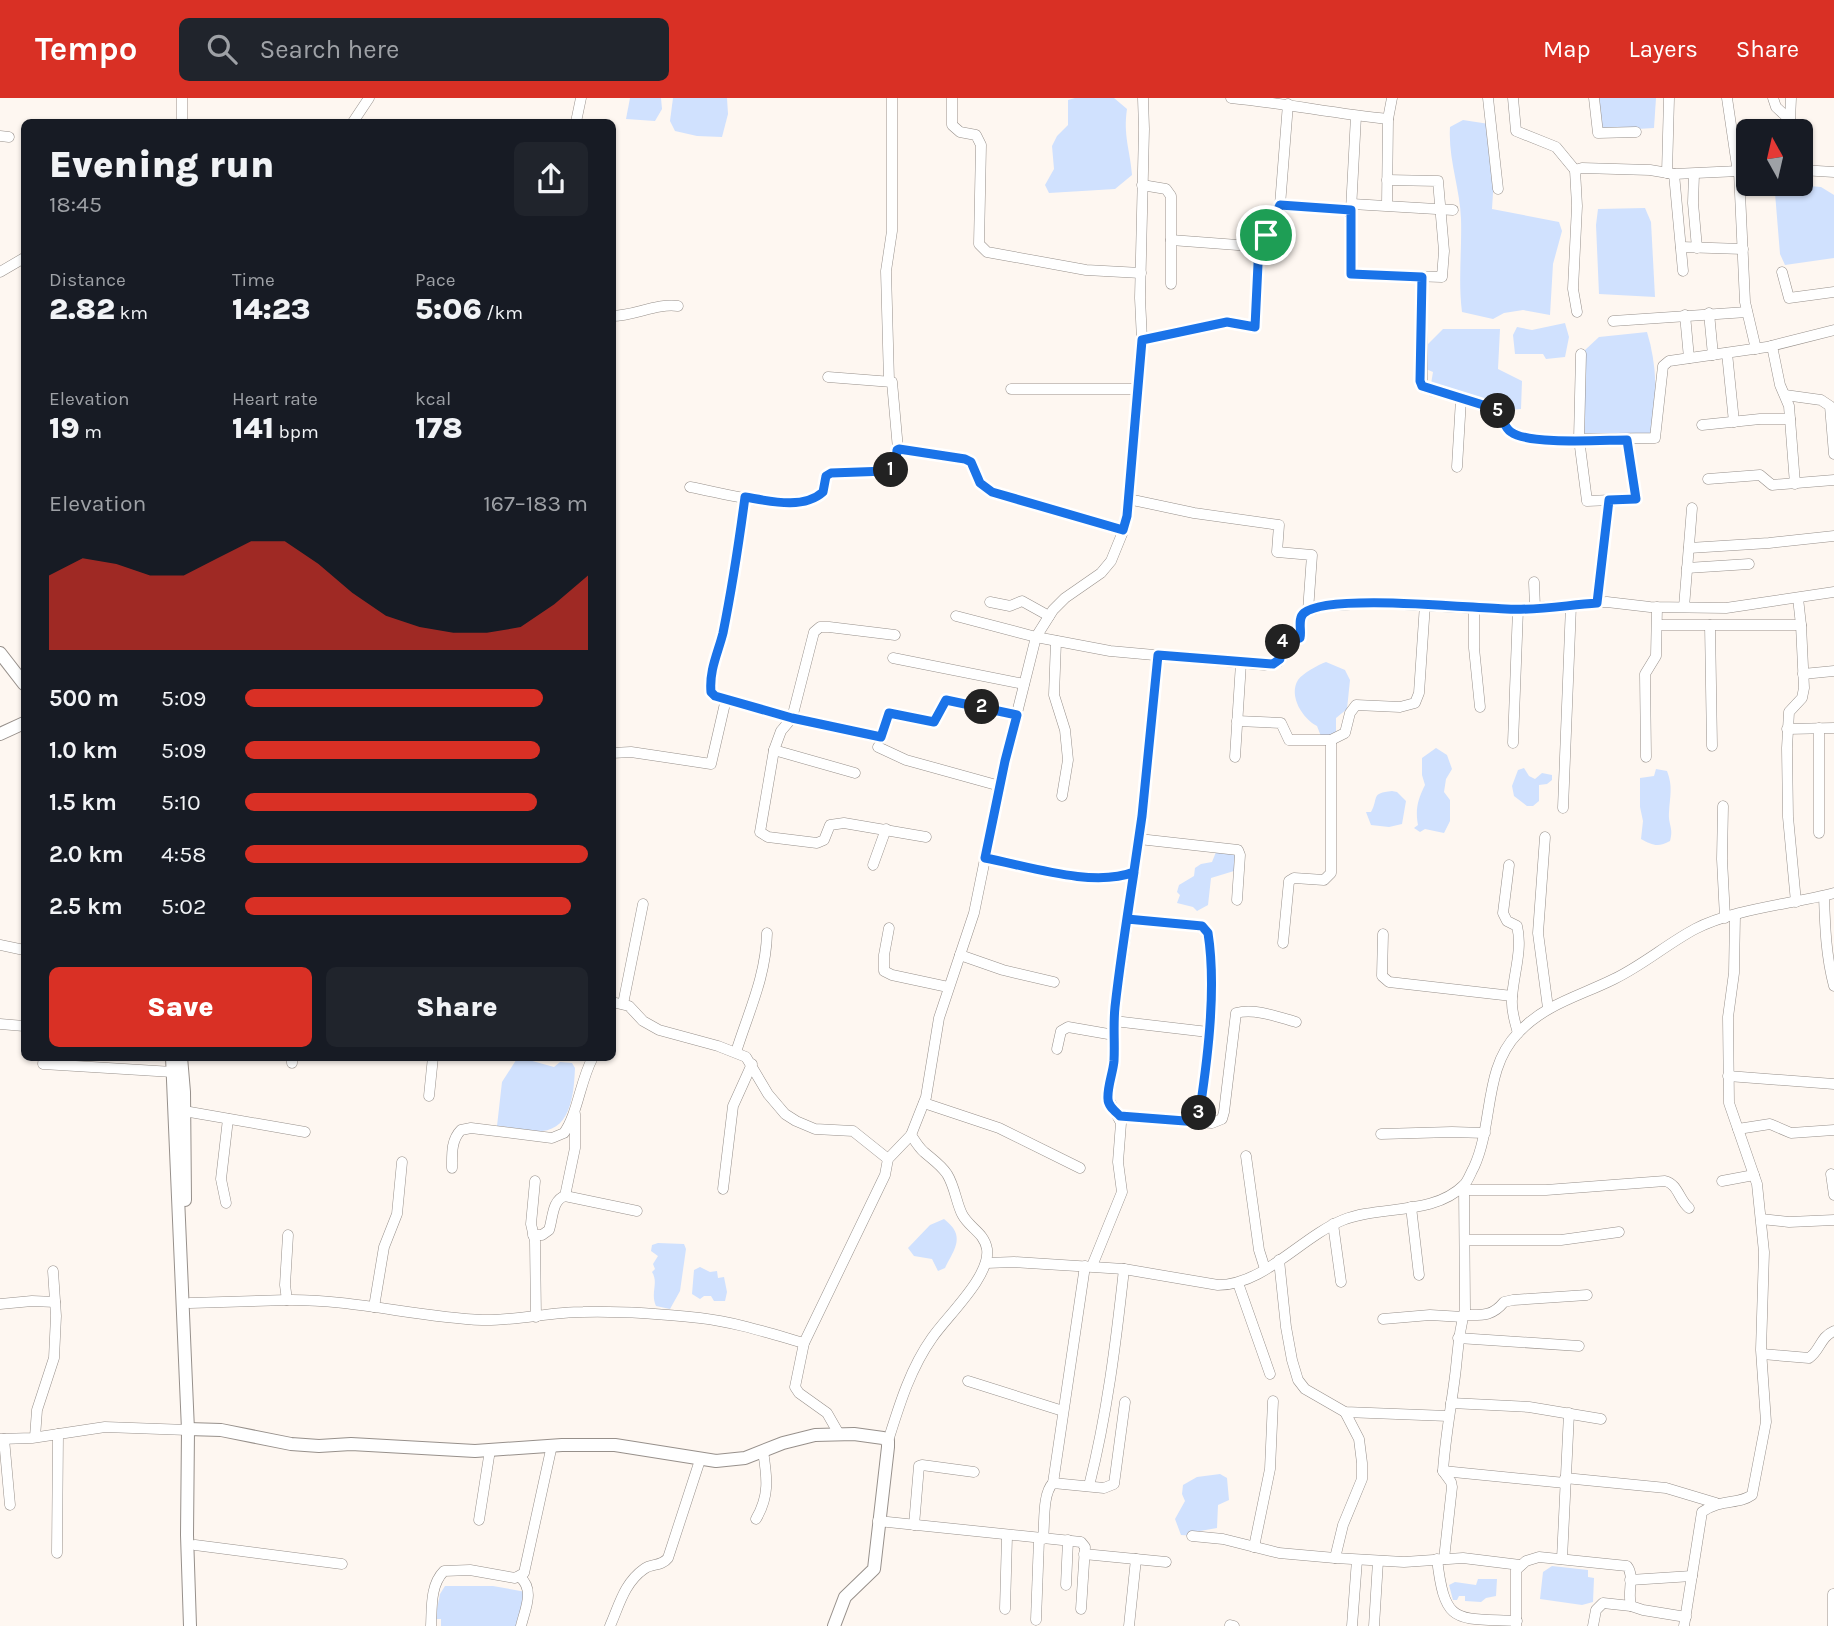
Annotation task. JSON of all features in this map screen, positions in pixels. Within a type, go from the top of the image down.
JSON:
[{"type":"street","points":[[182,98],[182,119]]},
{"type":"street","points":[[355,119],[369,98]]},
{"type":"street","points":[[577,119],[581,98]]},
{"type":"street","points":[[690,487],[786,503],[816,497],[823,492],[826,476],[831,473],[887,471],[895,466],[898,449],[894,386],[889,380],[886,271],[892,230],[892,98]]},
{"type":"street","points":[[952,98],[952,125],[960,132],[975,135],[981,145],[979,244],[982,249],[987,253],[1086,270],[1141,273]]},
{"type":"street","points":[[839,1434],[827,1413],[799,1393],[795,1387],[804,1343],[885,1175],[888,1159],[911,1135],[924,1103],[939,1018],[974,913],[1000,786],[1036,637],[1065,598],[1101,573],[1111,561],[1123,530],[1142,340],[1143,98]]},
{"type":"street","points":[[1231,98],[1260,99],[1388,119]]},
{"type":"street","points":[[1387,205],[1388,119],[1392,98]]},
{"type":"street","points":[[1488,98],[1498,189]]},
{"type":"street","points":[[1513,98],[1516,131],[1556,147],[1575,170],[1577,206],[1573,289],[1577,312]]},
{"type":"street","points":[[1594,98],[1598,133],[1636,132]]},
{"type":"street","points":[[1670,98],[1671,174],[1683,271]]},
{"type":"street","points":[[1727,98],[1736,137]]},
{"type":"street","points":[[1773,98],[1785,119]]},
{"type":"street","points":[[1791,98],[1791,119]]},
{"type":"street","points":[[1171,240],[1239,247],[1259,243],[1266,235],[1280,205],[1288,104]]},
{"type":"street","points":[[1356,116],[1351,274],[1442,277],[1444,251],[1437,181],[1387,180]]},
{"type":"street","points":[[1575,170],[1641,169],[1671,174],[1736,172]]},
{"type":"street","points":[[1813,171],[1834,172]]},
{"type":"street","points":[[1693,174],[1697,248]]},
{"type":"street","points":[[1142,185],[1170,192],[1171,284]]},
{"type":"street","points":[[1744,196],[1743,249],[1747,312],[1756,349]]},
{"type":"street","points":[[1280,205],[1387,205],[1453,210]]},
{"type":"street","points":[[1142,340],[1227,322],[1255,327],[1259,243]]},
{"type":"street","points":[[1681,247],[1743,249]]},
{"type":"street","points":[[0,272],[21,260]]},
{"type":"street","points":[[1782,272],[1789,298],[1834,292]]},
{"type":"street","points":[[1422,277],[1420,381],[1426,388],[1496,409],[1511,433],[1564,442],[1579,439],[1655,438],[1663,366],[1669,361],[1772,346],[1834,330]]},
{"type":"street","points":[[616,316],[662,306],[678,306]]},
{"type":"street","points":[[1612,321],[1685,314],[1747,312]]},
{"type":"street","points":[[1709,313],[1713,355]]},
{"type":"street","points":[[1685,314],[1689,358]]},
{"type":"street","points":[[1772,346],[1790,419],[1795,484]]},
{"type":"street","points":[[1727,353],[1734,422]]},
{"type":"street","points":[[1581,354],[1579,439],[1587,501],[1636,499],[1627,440]]},
{"type":"street","points":[[828,377],[889,380]]},
{"type":"street","points":[[1010,389],[1138,389]]},
{"type":"street","points":[[1785,395],[1821,400],[1830,406],[1834,454]]},
{"type":"street","points":[[1457,467],[1461,399]]},
{"type":"street","points":[[1702,425],[1790,419]]},
{"type":"street","points":[[898,449],[965,459],[971,462],[980,483],[992,492],[1123,530]]},
{"type":"street","points":[[1708,479],[1760,475],[1772,485],[1834,480]]},
{"type":"street","points":[[745,497],[722,638],[713,661],[710,684],[711,692],[715,696],[792,718],[881,737],[889,713],[934,722],[946,700],[1017,715]]},
{"type":"street","points":[[1128,499],[1194,513],[1279,525],[1277,552],[1311,555],[1308,611]]},
{"type":"street","points":[[1597,603],[1609,500]]},
{"type":"street","points":[[1684,607],[1692,508]]},
{"type":"street","points":[[1689,548],[1769,544],[1834,536]]},
{"type":"street","points":[[1688,568],[1749,564]]},
{"type":"street","points":[[1534,582],[1535,608]]},
{"type":"street","points":[[956,616],[1036,637],[1110,652],[1265,665],[1278,662],[1281,644],[1300,638],[1300,618],[1308,611],[1325,606],[1376,603],[1518,609],[1607,602],[1657,607],[1726,608],[1834,592]]},
{"type":"street","points":[[1796,902],[1788,817],[1787,729],[1788,712],[1802,698],[1798,598]]},
{"type":"street","points":[[990,602],[1010,606],[1022,601],[1049,616]]},
{"type":"street","points":[[1237,721],[1281,723],[1285,736],[1292,740],[1331,740],[1345,733],[1352,707],[1356,705],[1400,707],[1415,703],[1419,694],[1425,604]]},
{"type":"street","points":[[1563,808],[1570,605]]},
{"type":"street","points":[[1474,607],[1474,657],[1480,707]]},
{"type":"street","points":[[1646,757],[1645,674],[1656,656],[1657,607]]},
{"type":"street","points":[[1513,743],[1518,609]]},
{"type":"street","points":[[1658,625],[1801,625]]},
{"type":"street","points":[[1710,625],[1712,746]]},
{"type":"street","points":[[895,635],[829,627],[816,629],[792,718],[781,731],[774,750],[759,826],[763,835],[817,843],[824,840],[827,829],[834,823],[926,837]]},
{"type":"street","points":[[1056,641],[1054,695],[1065,730],[1068,760],[1062,796]]},
{"type":"street","points":[[0,643],[21,670]]},
{"type":"street","points":[[0,653],[21,680]]},
{"type":"street","points":[[1158,655],[1139,839],[1114,1021],[1114,1060],[1108,1098],[1110,1106],[1120,1116],[1212,1123],[1222,1119],[1236,1013],[1271,1015],[1296,1023]]},
{"type":"street","points":[[893,659],[1024,684]]},
{"type":"street","points":[[1235,757],[1241,663]]},
{"type":"street","points":[[1803,674],[1834,671]]},
{"type":"street","points":[[616,753],[631,752],[711,764],[726,699]]},
{"type":"street","points":[[0,734],[21,724]]},
{"type":"street","points":[[1819,728],[1819,833]]},
{"type":"street","points":[[1787,729],[1834,728]]},
{"type":"street","points":[[1283,943],[1289,881],[1294,878],[1324,880],[1331,873],[1331,740]]},
{"type":"street","points":[[878,747],[906,760],[1000,786]]},
{"type":"street","points":[[774,750],[855,773]]},
{"type":"street","points":[[1593,1626],[1596,1610],[1603,1602],[1631,1606],[1685,1621],[1702,1512],[1716,1503],[1746,1499],[1752,1495],[1766,1422],[1762,1354],[1764,1252],[1761,1219],[1754,1175],[1729,1103],[1728,1017],[1734,973],[1722,859],[1723,806]]},
{"type":"street","points":[[873,865],[886,829]]},
{"type":"street","points":[[1545,836],[1538,928],[1548,1008]]},
{"type":"street","points":[[1139,839],[1238,850],[1237,900]]},
{"type":"street","points":[[985,858],[1074,877],[1122,877],[1134,872]]},
{"type":"street","points":[[1509,865],[1503,913],[1507,921],[1517,926],[1538,928]]},
{"type":"street","points":[[1520,1565],[1516,1576],[1516,1623],[1457,1616],[1442,1598],[1441,1559],[1452,1487],[1443,1471],[1458,1338],[1463,1316],[1464,1188],[1479,1156],[1500,1056],[1517,1033],[1548,1008],[1622,975],[1696,929],[1730,917],[1829,894],[1825,934],[1828,966],[1834,986]]},
{"type":"street","points":[[643,904],[618,1003],[629,1006],[643,1021],[659,1030],[746,1057],[768,1094],[785,1114],[816,1129],[853,1130],[888,1159]]},
{"type":"street","points":[[1127,919],[1205,929],[1210,945],[1208,1032],[1198,1122]]},
{"type":"street","points":[[1517,926],[1518,956],[1512,996],[1517,1033]]},
{"type":"street","points":[[889,928],[884,971],[948,987]]},
{"type":"street","points":[[736,1052],[766,962],[766,933]]},
{"type":"street","points":[[1383,934],[1382,976],[1389,982],[1512,996]]},
{"type":"street","points":[[0,945],[21,949]]},
{"type":"street","points":[[960,955],[1003,970],[1054,982]]},
{"type":"street","points":[[1114,1021],[1208,1032]]},
{"type":"street","points":[[0,1024],[21,1026]]},
{"type":"street","points":[[1057,1049],[1061,1031],[1068,1027],[1114,1035]]},
{"type":"street","points":[[43,1061],[43,1064],[173,1072]]},
{"type":"street","points":[[172,1061],[198,1626]]},
{"type":"street","points":[[181,1061],[190,1303],[187,1535],[190,1626]]},
{"type":"street","points":[[429,1096],[433,1061]]},
{"type":"street","points":[[452,1168],[452,1149],[461,1130],[471,1128],[558,1137],[568,1128],[582,1081],[591,1061]]},
{"type":"street","points":[[723,1189],[733,1106],[752,1064]]},
{"type":"street","points":[[1728,1076],[1834,1084]]},
{"type":"street","points":[[924,1103],[999,1128],[1080,1168]]},
{"type":"street","points":[[565,1196],[575,1148],[575,1105]]},
{"type":"street","points":[[184,1111],[306,1132]]},
{"type":"street","points":[[1036,1620],[1047,1494],[1053,1483],[1088,1266],[1122,1192],[1118,1162],[1121,1143],[1120,1116]]},
{"type":"street","points":[[226,1203],[222,1179],[228,1119]]},
{"type":"street","points":[[1738,1129],[1770,1124],[1791,1133],[1834,1130]]},
{"type":"street","points":[[1381,1134],[1485,1133]]},
{"type":"street","points":[[834,1626],[845,1597],[874,1569],[888,1441],[908,1381],[930,1340],[986,1264],[985,1240],[962,1214],[948,1176],[943,1168],[922,1151],[911,1135]]},
{"type":"street","points":[[1246,1156],[1259,1250],[1265,1269]]},
{"type":"street","points":[[374,1307],[384,1247],[397,1214],[402,1162]]},
{"type":"street","points":[[1831,1174],[1834,1195]]},
{"type":"street","points":[[1723,1181],[1754,1175]]},
{"type":"street","points":[[535,1181],[531,1215],[537,1271],[536,1317]]},
{"type":"street","points":[[986,1264],[1001,1262],[1124,1269],[1218,1285],[1238,1283],[1265,1269],[1333,1224],[1362,1214],[1438,1201],[1464,1188],[1546,1189],[1665,1181],[1674,1186],[1689,1208]]},
{"type":"street","points":[[533,1235],[542,1235],[549,1230],[557,1200],[565,1196],[637,1211]]},
{"type":"street","points":[[1411,1207],[1419,1275]]},
{"type":"street","points":[[1761,1219],[1789,1223],[1834,1220]]},
{"type":"street","points":[[1333,1224],[1341,1282]]},
{"type":"street","points":[[1465,1240],[1561,1240],[1619,1232]]},
{"type":"street","points":[[287,1300],[285,1285],[288,1235]]},
{"type":"street","points":[[1279,1260],[1292,1360],[1298,1380],[1306,1389],[1345,1412],[1448,1416]]},
{"type":"street","points":[[1089,1486],[1105,1411],[1124,1269]]},
{"type":"street","points":[[36,1437],[37,1410],[53,1366],[53,1271]]},
{"type":"street","points":[[1238,1283],[1270,1374]]},
{"type":"street","points":[[1383,1318],[1489,1315],[1504,1302],[1513,1300],[1587,1295]]},
{"type":"street","points":[[0,1304],[32,1300],[55,1302]]},
{"type":"street","points":[[190,1303],[287,1300],[485,1320],[580,1312],[699,1318],[804,1343]]},
{"type":"street","points":[[1762,1354],[1809,1358],[1814,1355],[1825,1336],[1834,1331]]},
{"type":"street","points":[[1458,1338],[1580,1346]]},
{"type":"street","points":[[968,1381],[1063,1411]]},
{"type":"street","points":[[1254,1547],[1269,1469],[1273,1401]]},
{"type":"street","points":[[1053,1483],[1104,1488],[1114,1484],[1125,1402]]},
{"type":"street","points":[[1451,1403],[1506,1405],[1601,1419]]},
{"type":"street","points":[[1335,1558],[1343,1525],[1362,1479],[1359,1439],[1345,1412]]},
{"type":"street","points":[[1562,1559],[1569,1413]]},
{"type":"street","points":[[10,1505],[2,1439],[105,1427],[221,1430],[305,1445],[490,1450],[552,1445],[615,1445],[700,1460],[733,1461],[802,1437],[853,1434],[888,1441]]},
{"type":"street","points":[[57,1553],[58,1434]]},
{"type":"street","points":[[520,1577],[526,1568],[552,1445]]},
{"type":"street","points":[[479,1520],[490,1450]]},
{"type":"street","points":[[756,1519],[768,1486],[764,1451]]},
{"type":"street","points":[[610,1626],[619,1601],[629,1584],[642,1570],[660,1565],[668,1558],[700,1460]]},
{"type":"street","points":[[914,1525],[919,1466],[974,1472]]},
{"type":"street","points":[[1443,1471],[1679,1490],[1716,1503]]},
{"type":"street","points":[[878,1521],[1081,1542],[1085,1547],[1081,1609]]},
{"type":"street","points":[[1004,1609],[1007,1536]]},
{"type":"street","points":[[1192,1536],[1223,1539],[1279,1553],[1357,1560],[1464,1558],[1520,1565],[1534,1558],[1627,1566],[1631,1573],[1631,1606]]},
{"type":"street","points":[[1066,1585],[1068,1540]]},
{"type":"street","points":[[195,1545],[342,1564]]},
{"type":"street","points":[[1084,1554],[1166,1562]]},
{"type":"street","points":[[1129,1626],[1136,1559]]},
{"type":"street","points":[[1352,1626],[1357,1560]]},
{"type":"street","points":[[1374,1626],[1378,1561]]},
{"type":"street","points":[[431,1626],[437,1581],[444,1571],[470,1570],[507,1578],[520,1577],[526,1582],[529,1591],[521,1626]]},
{"type":"street","points":[[1630,1580],[1692,1576]]},
{"type":"street","points":[[1833,1594],[1833,1626]]},
{"type":"water","points":[[630,98],[661,98],[662,109],[655,121],[626,119]]},
{"type":"water","points":[[673,98],[727,98],[728,114],[722,137],[697,136],[675,131],[670,121]]},
{"type":"water","points":[[1114,98],[1127,109],[1126,135],[1132,175],[1115,189],[1049,193],[1045,185],[1054,169],[1052,146],[1068,125],[1068,100]]},
{"type":"water","points":[[1598,98],[1656,98],[1654,128],[1602,131]]},
{"type":"water","points":[[1463,120],[1489,124],[1495,161],[1492,209],[1559,222],[1562,231],[1553,264],[1550,315],[1523,310],[1504,313],[1493,319],[1462,312],[1461,219],[1452,162],[1450,127]]},
{"type":"water","points":[[1813,186],[1821,187],[1834,195],[1834,258],[1785,265],[1780,254],[1775,196],[1813,196]]},
{"type":"water","points":[[1645,208],[1651,222],[1655,297],[1599,294],[1596,225],[1598,209]]},
{"type":"water","points":[[1565,323],[1569,337],[1565,357],[1546,359],[1543,354],[1515,354],[1513,335],[1517,327],[1532,330]]},
{"type":"water","points":[[1443,329],[1500,329],[1498,369],[1522,381],[1521,409],[1497,411],[1429,396],[1433,372],[1426,369],[1428,344]]},
{"type":"water","points":[[1647,332],[1655,383],[1651,435],[1581,436],[1584,351],[1599,337]]},
{"type":"water","points":[[1326,662],[1345,670],[1350,680],[1347,709],[1336,718],[1336,734],[1322,739],[1317,726],[1298,706],[1295,686],[1300,677]]},
{"type":"water","points":[[1436,748],[1447,755],[1452,769],[1446,779],[1444,792],[1450,800],[1450,821],[1444,833],[1425,829],[1420,832],[1414,828],[1418,825],[1418,804],[1425,785],[1422,758]]},
{"type":"water","points":[[1524,768],[1529,776],[1535,779],[1542,773],[1552,775],[1552,780],[1547,784],[1539,785],[1539,801],[1533,806],[1527,806],[1514,796],[1512,786],[1518,770]]},
{"type":"water","points":[[1656,769],[1667,771],[1671,786],[1671,837],[1670,841],[1658,845],[1641,839],[1643,821],[1640,807],[1640,778],[1654,776]]},
{"type":"water","points":[[1392,791],[1406,801],[1402,824],[1389,827],[1371,825],[1366,812],[1371,812],[1378,795]]},
{"type":"water","points":[[1216,852],[1232,852],[1236,857],[1234,871],[1211,878],[1208,905],[1197,911],[1193,907],[1177,903],[1179,885],[1194,876],[1195,868],[1212,862]]},
{"type":"water","points":[[515,1061],[532,1061],[554,1067],[560,1062],[572,1063],[575,1068],[572,1097],[565,1116],[552,1129],[542,1131],[497,1126],[502,1082]]},
{"type":"water","points":[[944,1219],[951,1225],[957,1237],[945,1268],[938,1271],[932,1259],[914,1256],[908,1248],[930,1225]]},
{"type":"water","points":[[684,1244],[686,1249],[680,1291],[670,1309],[656,1306],[654,1301],[655,1280],[652,1272],[658,1256],[651,1251],[652,1245]]},
{"type":"water","points":[[700,1267],[710,1272],[717,1271],[718,1278],[724,1277],[727,1292],[725,1301],[714,1301],[711,1296],[700,1299],[692,1294],[694,1270]]},
{"type":"water","points":[[1220,1474],[1227,1478],[1229,1500],[1218,1505],[1217,1528],[1200,1531],[1198,1536],[1181,1535],[1175,1519],[1185,1501],[1182,1494],[1183,1485],[1197,1477]]},
{"type":"water","points":[[1552,1566],[1588,1570],[1588,1577],[1594,1578],[1593,1602],[1582,1605],[1540,1599],[1543,1572]]},
{"type":"water","points":[[1478,1579],[1497,1579],[1496,1596],[1481,1602],[1465,1601],[1465,1596],[1453,1600],[1449,1585],[1455,1582],[1476,1585]]},
{"type":"water","points":[[445,1586],[493,1586],[526,1592],[522,1626],[441,1626],[441,1619],[435,1619],[440,1594]]},
{"type":"route","points":[[1280,205],[1351,210],[1351,274],[1422,277],[1422,386],[1496,409],[1511,433],[1520,436],[1564,442],[1579,439],[1627,440],[1636,499],[1609,500],[1597,603],[1509,610],[1376,603],[1325,606],[1304,612],[1300,618],[1300,638],[1283,642],[1280,659],[1273,664],[1232,663],[1158,655],[1142,816],[1139,839],[1127,919],[1202,926],[1208,933],[1210,988],[1205,1078],[1198,1122],[1120,1116],[1110,1106],[1108,1098],[1114,1060],[1115,1010],[1122,950],[1134,872],[1122,877],[1074,877],[985,858],[1017,715],[946,700],[934,722],[889,713],[881,737],[792,718],[715,696],[711,692],[710,684],[713,661],[722,638],[745,497],[786,503],[816,497],[823,492],[826,476],[831,473],[892,469],[899,449],[965,459],[975,468],[980,483],[992,492],[1123,530],[1127,516],[1142,340],[1227,322],[1255,327],[1259,243],[1266,235],[1280,205]]}]
